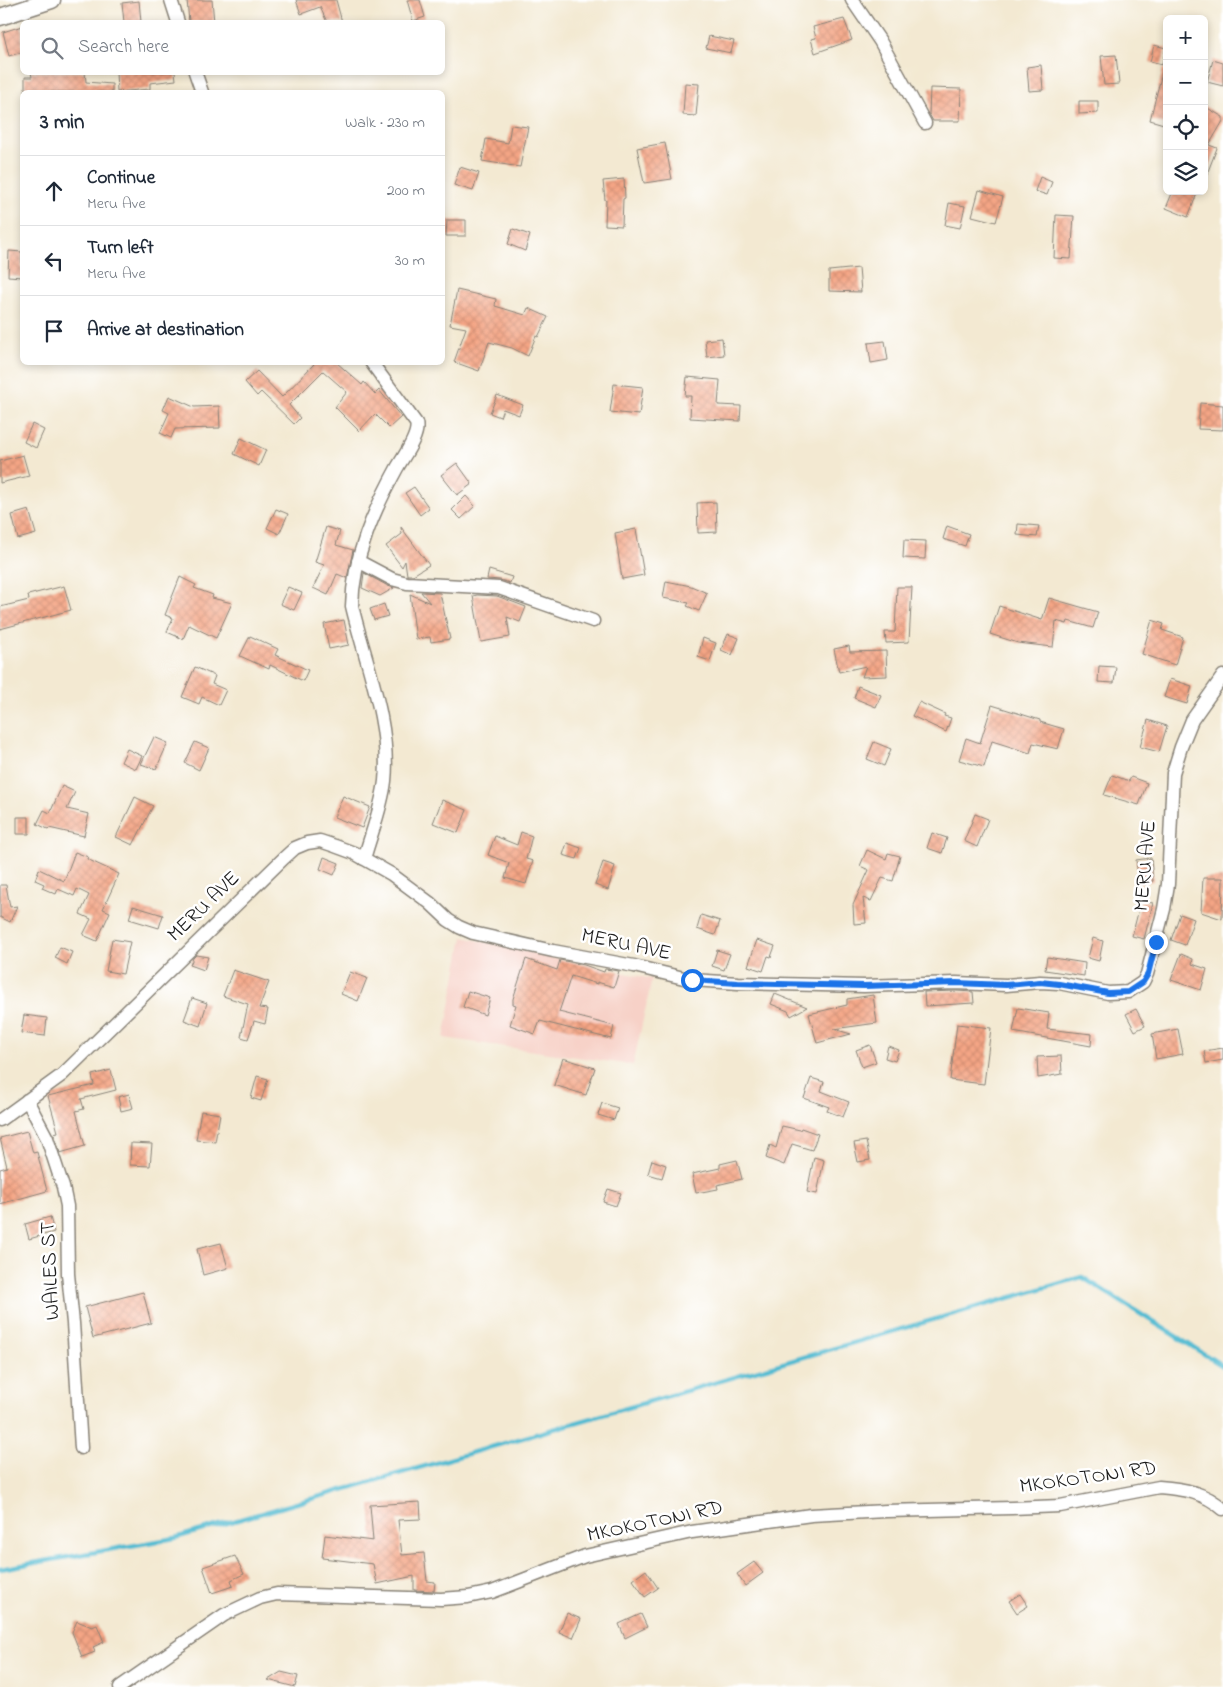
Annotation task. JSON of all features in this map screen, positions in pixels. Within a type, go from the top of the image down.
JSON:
[{"type":"street","points":[[0,17],[52,0]]},
{"type":"street","points":[[171,0],[177,20]]},
{"type":"street","points":[[852,0],[880,41],[925,123]]},
{"type":"street","points":[[196,75],[201,90]]},
{"type":"street","points":[[364,858],[382,797],[385,781],[385,760],[383,724],[352,606],[352,587],[368,530],[390,480],[412,442],[417,427],[373,365]]},
{"type":"street","points":[[358,561],[407,584],[499,588],[593,621]]},
{"type":"street","name":"MERU AVE","points":[[0,1120],[62,1075],[223,916],[296,848],[307,843],[320,842],[364,858],[391,874],[430,903],[448,920],[473,933],[553,951],[634,966],[692,980],[864,986],[956,983],[1006,985],[1040,982],[1108,993],[1128,992],[1143,982],[1148,974],[1164,909],[1170,850],[1172,773],[1192,720],[1223,676]]},
{"type":"street","name":"WAILES ST","points":[[27,1100],[47,1138],[63,1187],[67,1206],[68,1274],[81,1448]]},
{"type":"street","name":"MKOKOTONI RD","points":[[120,1687],[224,1615],[260,1598],[277,1594],[442,1599],[468,1597],[492,1592],[584,1556],[692,1532],[811,1515],[1060,1506],[1159,1486],[1176,1488],[1206,1496],[1223,1509]]},
{"type":"shaded area","points":[[463,937],[652,979],[633,1065],[444,1038]]},
{"type":"building","points":[[187,0],[212,0],[214,20],[189,20]]},
{"type":"building","points":[[296,0],[336,0],[341,20],[326,20],[320,7],[301,14]]},
{"type":"building","points":[[407,0],[420,0],[425,17],[413,20]]},
{"type":"building","points":[[139,1],[141,20],[124,20],[122,3]]},
{"type":"building","points":[[844,19],[852,40],[815,53],[811,39],[816,38],[813,27]]},
{"type":"building","points":[[20,27],[20,53],[9,56],[3,32]]},
{"type":"building","points":[[709,36],[734,41],[731,53],[706,48]]},
{"type":"building","points":[[1154,45],[1163,47],[1162,65],[1150,62]]},
{"type":"building","points":[[1116,55],[1119,84],[1104,85],[1101,56]]},
{"type":"building","points":[[1213,60],[1223,63],[1223,86],[1208,82]]},
{"type":"building","points":[[1041,65],[1043,90],[1029,91],[1027,67]]},
{"type":"building","points":[[1163,69],[1163,124],[1150,120]]},
{"type":"building","points":[[32,75],[85,75],[86,82],[112,84],[112,90],[25,90],[25,77],[32,77]]},
{"type":"building","points":[[116,75],[175,75],[176,80],[150,83],[150,89],[117,90]]},
{"type":"building","points":[[685,83],[699,84],[696,116],[683,115]]},
{"type":"building","points":[[930,88],[961,89],[960,121],[933,121],[929,114]]},
{"type":"building","points":[[1079,101],[1098,101],[1098,113],[1079,114]]},
{"type":"building","points":[[1208,108],[1223,117],[1223,121],[1209,145],[1217,148],[1208,171]]},
{"type":"building","points":[[511,125],[528,127],[520,167],[482,161],[486,139],[508,143]]},
{"type":"building","points":[[665,143],[672,179],[644,183],[637,148]]},
{"type":"building","points":[[460,167],[479,173],[473,191],[454,185]]},
{"type":"building","points":[[1040,177],[1052,182],[1047,195],[1035,191]]},
{"type":"building","points":[[624,179],[625,198],[623,199],[622,226],[605,225],[606,200],[603,181]]},
{"type":"building","points":[[979,190],[1003,197],[996,222],[972,216]]},
{"type":"building","points":[[1171,195],[1196,195],[1188,217],[1166,208]]},
{"type":"building","points":[[949,203],[965,206],[960,228],[945,225]]},
{"type":"building","points":[[1056,215],[1074,216],[1071,259],[1054,258]]},
{"type":"building","points":[[447,220],[466,220],[466,236],[446,236]]},
{"type":"building","points":[[513,229],[530,235],[525,251],[508,244]]},
{"type":"building","points":[[9,251],[20,252],[20,277],[8,276]]},
{"type":"building","points":[[859,268],[861,292],[829,291],[829,271]]},
{"type":"building","points":[[457,290],[496,299],[495,306],[525,315],[528,308],[548,317],[538,337],[536,336],[528,356],[512,348],[489,342],[479,371],[454,362],[466,328],[450,325]]},
{"type":"building","points":[[722,338],[724,355],[707,357],[705,340]]},
{"type":"building","points":[[885,341],[888,360],[871,363],[868,343]]},
{"type":"building","points":[[313,365],[339,365],[362,385],[364,382],[375,394],[379,390],[401,417],[389,428],[375,414],[359,431],[335,407],[347,392],[323,371],[289,405],[300,418],[294,424],[261,392],[257,396],[245,382],[257,371],[282,397]]},
{"type":"building","points":[[687,377],[720,380],[718,405],[741,406],[740,421],[690,418],[691,396],[685,396]]},
{"type":"building","points":[[614,384],[643,387],[639,415],[610,412]]},
{"type":"building","points":[[497,395],[523,405],[519,415],[503,409],[500,417],[490,413]]},
{"type":"building","points":[[169,396],[194,407],[219,406],[220,428],[175,429],[171,438],[160,433],[169,413],[163,410]]},
{"type":"building","points":[[1200,403],[1223,405],[1223,430],[1198,429]]},
{"type":"building","points":[[32,424],[44,430],[36,448],[24,442]]},
{"type":"building","points":[[241,438],[266,450],[259,466],[234,454]]},
{"type":"building","points":[[23,455],[29,476],[0,483],[0,461]]},
{"type":"building","points":[[457,463],[472,484],[457,495],[441,475]]},
{"type":"building","points":[[414,487],[429,508],[420,515],[405,493]]},
{"type":"building","points":[[466,496],[475,506],[461,519],[452,510]]},
{"type":"building","points":[[716,502],[717,532],[698,533],[697,503]]},
{"type":"building","points":[[276,509],[288,514],[279,534],[267,528]]},
{"type":"building","points":[[29,510],[36,534],[18,539],[12,515]]},
{"type":"building","points":[[1018,524],[1039,526],[1037,537],[1017,535]]},
{"type":"building","points":[[947,526],[969,534],[965,546],[943,539]]},
{"type":"building","points":[[326,527],[340,531],[336,545],[353,550],[347,578],[337,574],[328,595],[313,588],[324,565],[315,562]]},
{"type":"building","points":[[401,527],[429,565],[413,575],[407,575],[405,561],[402,567],[386,546],[402,534]]},
{"type":"building","points":[[636,529],[644,575],[622,579],[615,533]]},
{"type":"building","points":[[904,540],[926,541],[925,559],[903,558]]},
{"type":"building","points":[[489,570],[512,577],[510,583],[487,579]]},
{"type":"building","points":[[364,573],[394,588],[380,596],[362,588]]},
{"type":"building","points":[[180,577],[196,585],[194,588],[213,595],[212,598],[232,603],[216,638],[189,625],[183,639],[167,632],[173,618],[165,615]]},
{"type":"building","points":[[666,581],[691,586],[707,593],[699,611],[687,606],[689,603],[663,598]]},
{"type":"building","points":[[64,586],[71,610],[0,629],[0,607],[29,600],[28,595]]},
{"type":"building","points":[[288,587],[302,593],[294,610],[280,604]]},
{"type":"building","points":[[897,587],[912,587],[909,642],[886,643],[885,632],[895,632]]},
{"type":"building","points":[[421,592],[440,593],[450,639],[431,642],[430,637],[416,639],[410,594],[430,603]]},
{"type":"building","points":[[473,596],[497,596],[526,607],[520,622],[507,617],[510,637],[481,642]]},
{"type":"building","points":[[1049,598],[1098,612],[1093,628],[1068,621],[1067,624],[1056,621],[1053,647],[1018,643],[990,634],[999,606],[1042,620]]},
{"type":"building","points":[[384,604],[388,616],[374,620],[370,609]]},
{"type":"building","points":[[344,620],[349,645],[329,649],[324,624]]},
{"type":"building","points":[[1152,620],[1164,624],[1162,630],[1183,637],[1175,665],[1142,654]]},
{"type":"building","points":[[728,634],[739,638],[732,655],[721,650]]},
{"type":"building","points":[[250,636],[278,649],[275,655],[308,670],[303,681],[270,665],[269,669],[240,656]]},
{"type":"building","points":[[703,638],[716,643],[710,661],[698,657]]},
{"type":"building","points":[[849,646],[850,652],[886,651],[887,676],[862,677],[866,666],[839,672],[834,649]]},
{"type":"building","points":[[1099,666],[1116,667],[1114,683],[1098,682]]},
{"type":"building","points":[[195,667],[215,676],[212,684],[226,690],[219,705],[202,697],[199,704],[182,697]]},
{"type":"building","points":[[1170,679],[1192,686],[1187,704],[1164,697]]},
{"type":"building","points":[[858,686],[881,695],[876,707],[854,698]]},
{"type":"building","points":[[919,702],[951,718],[946,732],[912,716]]},
{"type":"building","points":[[992,705],[1064,729],[1058,749],[1033,743],[1030,753],[992,741],[984,767],[959,760],[966,738],[980,743]]},
{"type":"building","points":[[1148,720],[1167,726],[1159,752],[1140,747]]},
{"type":"building","points":[[154,737],[168,743],[156,769],[141,764]]},
{"type":"building","points":[[195,742],[209,748],[199,770],[185,763]]},
{"type":"building","points":[[874,742],[891,749],[884,766],[867,759]]},
{"type":"building","points":[[127,749],[142,756],[136,769],[121,762]]},
{"type":"building","points":[[1112,775],[1129,781],[1131,777],[1147,783],[1139,805],[1104,795]]},
{"type":"building","points":[[62,786],[75,792],[67,809],[89,814],[84,836],[48,829],[37,824],[44,810],[50,813]]},
{"type":"building","points":[[343,796],[370,807],[362,828],[334,817]]},
{"type":"building","points":[[135,797],[153,806],[133,845],[116,837]]},
{"type":"building","points":[[442,800],[467,810],[458,833],[433,823]]},
{"type":"building","points":[[975,814],[988,819],[977,847],[964,841]]},
{"type":"building","points":[[17,817],[29,817],[29,834],[17,834]]},
{"type":"building","points":[[521,832],[532,836],[526,859],[533,861],[526,884],[505,878],[509,863],[488,855],[495,836],[517,845]]},
{"type":"building","points":[[932,833],[947,838],[942,853],[927,848]]},
{"type":"building","points":[[567,843],[581,848],[577,859],[563,855]]},
{"type":"building","points":[[867,850],[886,859],[888,853],[900,856],[893,881],[882,878],[871,901],[863,898],[866,923],[854,924],[853,905],[869,870],[860,866]]},
{"type":"building","points":[[75,852],[119,874],[103,909],[110,912],[97,941],[83,935],[91,919],[80,914],[89,895],[77,889],[74,896],[58,889],[56,894],[42,888],[44,884],[35,880],[39,869],[64,881]]},
{"type":"building","points":[[324,857],[339,863],[334,875],[320,869]]},
{"type":"building","points":[[1151,858],[1153,881],[1139,883],[1136,860]]},
{"type":"building","points":[[603,862],[615,866],[608,890],[595,885]]},
{"type":"building","points":[[1203,878],[1223,878],[1222,919],[1201,912]]},
{"type":"building","points":[[0,885],[6,885],[10,907],[17,906],[10,922],[0,917]]},
{"type":"building","points":[[1141,901],[1153,903],[1144,939],[1132,936]]},
{"type":"building","points":[[133,906],[163,915],[159,928],[129,919]]},
{"type":"building","points":[[1180,914],[1194,919],[1185,945],[1171,940]]},
{"type":"building","points":[[701,915],[720,921],[715,935],[697,929]]},
{"type":"building","points":[[1093,938],[1103,941],[1099,961],[1088,958]]},
{"type":"building","points":[[112,939],[130,942],[123,974],[106,971]]},
{"type":"building","points":[[757,940],[775,946],[771,957],[768,956],[763,971],[748,966]]},
{"type":"building","points":[[60,947],[72,952],[67,964],[55,958]]},
{"type":"building","points":[[717,950],[730,954],[724,970],[712,966]]},
{"type":"building","points":[[1181,954],[1193,959],[1192,964],[1207,969],[1201,990],[1171,980]]},
{"type":"building","points":[[196,955],[208,957],[204,970],[190,965]]},
{"type":"building","points":[[1047,957],[1085,963],[1084,976],[1045,970]]},
{"type":"building","points":[[526,959],[557,970],[560,960],[604,972],[605,969],[619,971],[614,987],[571,976],[559,1012],[614,1026],[611,1039],[540,1021],[535,1034],[510,1025],[516,1005],[513,1004],[513,999]]},
{"type":"building","points":[[233,970],[269,982],[259,1008],[268,1009],[265,1024],[254,1021],[248,1039],[241,1037],[248,1004],[223,996]]},
{"type":"building","points":[[350,972],[367,978],[358,1001],[341,994]]},
{"type":"building","points":[[468,991],[490,998],[485,1015],[463,1007]]},
{"type":"building","points":[[924,992],[973,992],[974,1003],[925,1006]]},
{"type":"building","points":[[775,994],[807,1007],[791,1016],[788,1011],[771,1004]]},
{"type":"building","points":[[873,995],[877,1023],[834,1029],[851,1034],[817,1043],[809,1014],[847,1005],[847,999]]},
{"type":"building","points":[[192,998],[207,1003],[200,1026],[184,1020]]},
{"type":"building","points":[[1018,1008],[1049,1013],[1047,1029],[1092,1034],[1091,1046],[1013,1032]]},
{"type":"building","points":[[1136,1009],[1145,1026],[1135,1031],[1126,1014]]},
{"type":"building","points":[[24,1015],[47,1018],[45,1036],[21,1033]]},
{"type":"building","points":[[957,1024],[991,1028],[984,1084],[950,1080]]},
{"type":"building","points":[[1178,1029],[1183,1054],[1156,1059],[1152,1034]]},
{"type":"building","points":[[870,1045],[876,1062],[862,1067],[856,1050]]},
{"type":"building","points":[[888,1046],[899,1050],[895,1061],[885,1058]]},
{"type":"building","points":[[1223,1048],[1223,1060],[1206,1063],[1204,1051]]},
{"type":"building","points":[[1061,1056],[1062,1074],[1038,1078],[1037,1057]]},
{"type":"building","points":[[563,1058],[595,1068],[586,1095],[554,1085]]},
{"type":"building","points":[[111,1070],[116,1090],[81,1099],[84,1109],[76,1111],[85,1146],[60,1153],[54,1133],[58,1132],[48,1096],[94,1085],[92,1075]]},
{"type":"building","points":[[257,1076],[268,1079],[261,1101],[251,1098]]},
{"type":"building","points":[[811,1078],[824,1082],[821,1091],[849,1102],[843,1117],[827,1111],[829,1107],[804,1098]]},
{"type":"building","points":[[129,1094],[133,1108],[121,1111],[118,1097]]},
{"type":"building","points":[[602,1103],[618,1108],[614,1120],[598,1115]]},
{"type":"building","points":[[201,1111],[220,1114],[215,1142],[196,1140]]},
{"type":"building","points":[[782,1126],[800,1130],[801,1128],[818,1134],[812,1150],[792,1144],[784,1165],[766,1158],[770,1145],[776,1148]]},
{"type":"building","points":[[27,1131],[33,1153],[37,1152],[47,1191],[0,1204],[0,1169],[7,1167],[0,1138]]},
{"type":"building","points":[[866,1141],[870,1160],[858,1162],[854,1143]]},
{"type":"building","points":[[131,1143],[152,1144],[150,1166],[130,1165]]},
{"type":"building","points":[[814,1157],[824,1160],[817,1194],[807,1192]]},
{"type":"building","points":[[652,1160],[666,1165],[662,1178],[648,1174]]},
{"type":"building","points":[[737,1160],[742,1179],[717,1185],[718,1189],[696,1193],[692,1174],[720,1168],[720,1164]]},
{"type":"building","points":[[608,1189],[621,1193],[616,1206],[603,1202]]},
{"type":"building","points":[[50,1217],[54,1232],[29,1239],[25,1224]]},
{"type":"building","points":[[221,1243],[228,1268],[203,1275],[197,1249]]},
{"type":"building","points":[[143,1292],[151,1323],[93,1338],[85,1307]]},
{"type":"building","points":[[420,1502],[421,1519],[398,1520],[402,1555],[424,1553],[427,1581],[435,1582],[434,1591],[414,1590],[414,1576],[377,1584],[373,1564],[322,1558],[325,1535],[373,1541],[370,1505]]},
{"type":"building","points":[[235,1556],[244,1574],[231,1580],[233,1586],[212,1593],[203,1567]]},
{"type":"building","points":[[754,1562],[763,1573],[745,1586],[737,1574]]},
{"type":"building","points":[[646,1570],[658,1588],[645,1597],[633,1580]]},
{"type":"building","points":[[1020,1594],[1028,1606],[1017,1613],[1009,1601]]},
{"type":"building","points":[[567,1613],[581,1619],[573,1638],[559,1632]]},
{"type":"building","points":[[641,1614],[647,1627],[625,1638],[619,1624]]},
{"type":"building","points":[[77,1621],[92,1627],[97,1625],[104,1642],[93,1647],[95,1652],[82,1657],[72,1632]]},
{"type":"building","points":[[281,1672],[298,1676],[295,1687],[268,1680]]},
{"type":"waterway","points":[[0,1569],[175,1538],[1082,1277],[1223,1366]]},
{"type":"route","points":[[692,980],[864,986],[956,983],[1006,985],[1040,982],[1108,993],[1128,992],[1143,982],[1148,974],[1156,942]]}]
